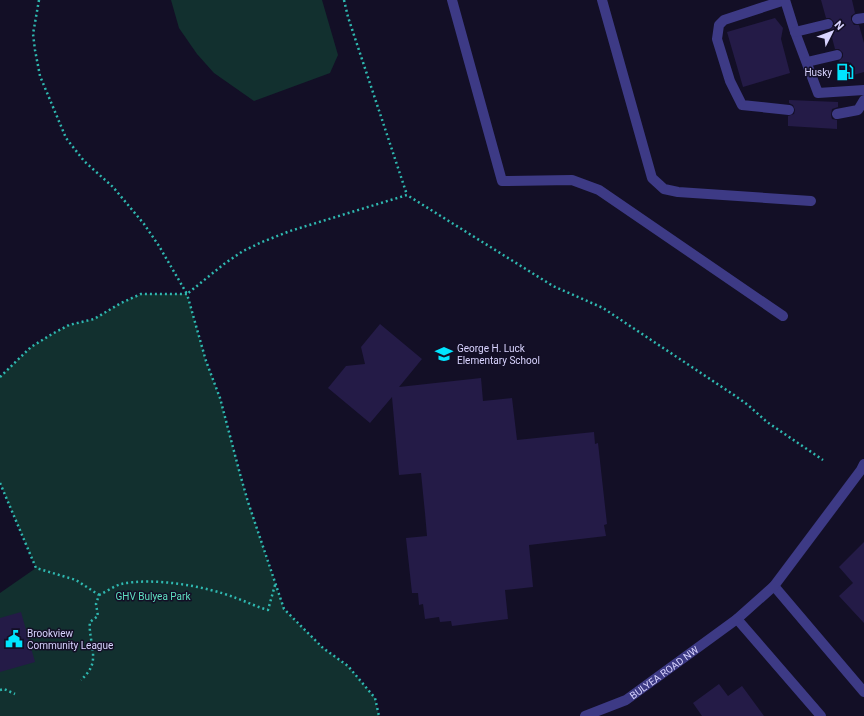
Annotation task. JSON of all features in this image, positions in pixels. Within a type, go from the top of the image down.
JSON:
[{"type":"street","points":[[452,0],[502,180],[572,180],[599,190],[783,316]]},
{"type":"street","points":[[602,0],[652,178],[664,189],[678,192],[812,201]]},
{"type":"street","points":[[789,110],[742,105],[730,81],[717,39],[719,26],[724,20],[785,0],[795,32],[818,92],[864,90]]},
{"type":"street","points":[[795,32],[828,24]]},
{"type":"street","points":[[807,62],[837,55]]},
{"type":"street","points":[[837,114],[858,110],[864,100]]},
{"type":"street","name":"BULYEA ROAD NW","points":[[585,716],[626,700],[737,619],[774,586],[863,469]]},
{"type":"street","points":[[774,586],[864,692]]},
{"type":"street","points":[[737,619],[821,716]]},
{"type":"path","points":[[39,0],[33,34],[40,76],[66,138],[84,161],[113,187],[144,224],[159,246],[187,294],[206,361],[220,398],[248,502],[284,609],[324,648],[348,666],[375,698],[379,716]]},
{"type":"path","points":[[344,0],[407,195],[553,286],[588,300],[603,308],[734,395],[767,422],[823,460]]},
{"type":"path","points":[[0,377],[31,347],[69,325],[94,319],[121,303],[141,294],[187,294],[224,264],[243,251],[262,242],[290,231],[407,195]]},
{"type":"path","points":[[0,483],[36,568],[76,580],[99,595]]},
{"type":"path","points":[[81,680],[92,666],[93,650],[89,630],[90,622],[98,616],[96,604],[99,595],[120,584],[141,582],[202,588],[236,598],[259,608],[268,610],[276,584]]},
{"type":"path","points":[[0,690],[4,689],[15,694]]},
{"type":"green space","points":[[171,0],[322,0],[338,55],[330,73],[254,101],[214,73],[197,54],[179,28]]},
{"type":"green space","name":"GHV Bulyea Park","points":[[141,294],[187,294],[206,361],[220,398],[248,502],[284,609],[323,648],[348,666],[375,698],[379,716],[0,716],[0,593],[36,568],[0,483],[0,377],[31,347],[52,334],[69,325],[94,319],[121,303]]},
{"type":"building","points":[[821,0],[852,0],[855,13],[851,16],[851,20],[854,25],[859,25],[864,43],[864,72],[843,78],[839,61],[843,57],[843,53],[839,49],[835,49],[830,30],[834,26],[834,22],[830,18],[826,18]]},
{"type":"building","points":[[775,18],[783,28],[781,39],[790,73],[743,87],[727,32]]},
{"type":"building","points":[[789,100],[838,102],[838,107],[832,109],[831,115],[832,119],[837,120],[837,129],[788,126],[788,116],[794,114],[795,110],[793,105],[789,103]]},
{"type":"building","points":[[380,324],[422,359],[399,387],[481,378],[483,401],[512,398],[517,440],[594,432],[595,444],[598,443],[607,524],[604,525],[606,536],[529,545],[533,587],[505,590],[508,619],[452,626],[451,621],[440,622],[439,617],[425,619],[423,604],[419,605],[418,593],[412,593],[406,538],[427,536],[421,473],[399,475],[392,397],[370,423],[328,388],[346,366],[365,364],[361,347]]},
{"type":"building","points":[[864,542],[864,623],[839,596],[853,583],[839,567]]},
{"type":"building","name":"Brookview Community League","points":[[21,612],[35,662],[0,672],[0,618]]},
{"type":"building","points":[[719,684],[728,696],[742,686],[764,716],[702,716],[693,703]]},
{"type":"place","name":"Husky","points":[[845,72]]},
{"type":"place","name":"George H. Luck Elementary School","points":[[444,354]]},
{"type":"place","name":"Brookview Community League","points":[[14,639]]}]
